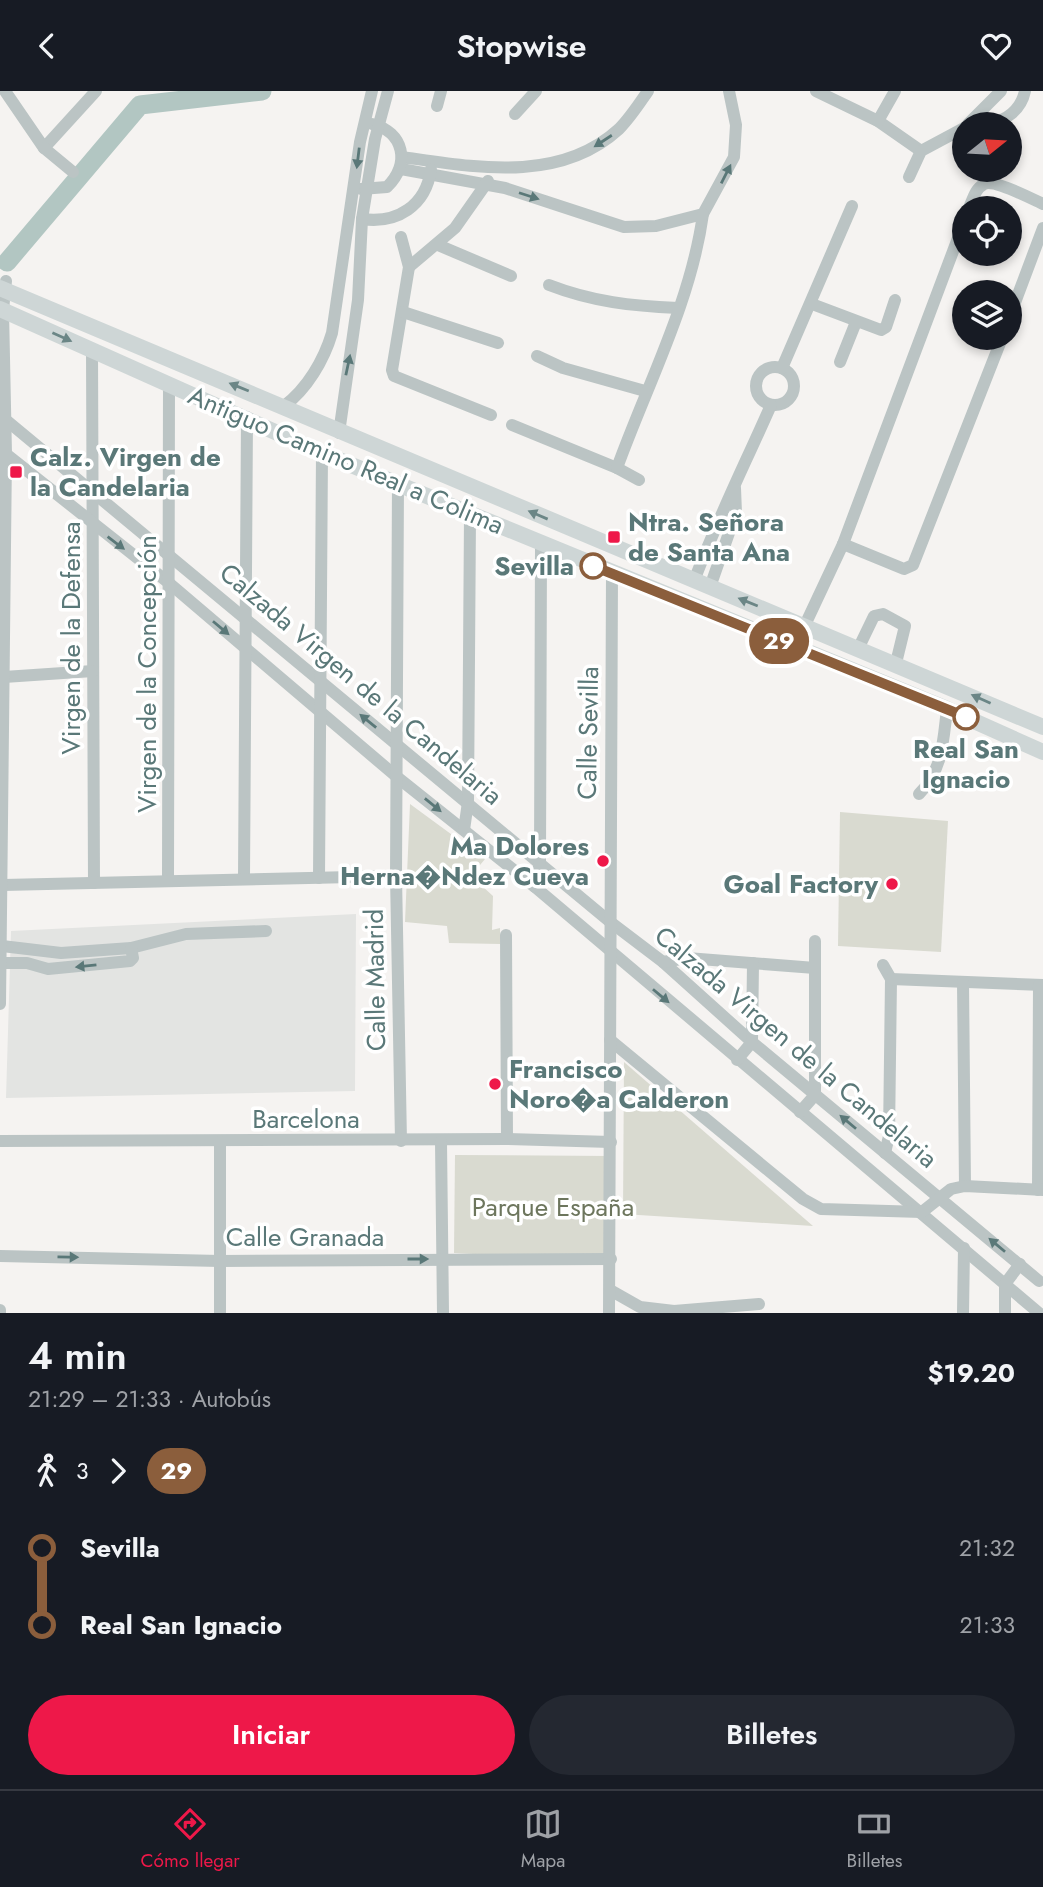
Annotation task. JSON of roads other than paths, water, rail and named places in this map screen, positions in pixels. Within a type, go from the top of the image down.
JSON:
[{"type":"main road","name":"Antiguo Camino Real a Colima","points":[[3,284],[128,342],[284,406],[339,433],[859,647],[1043,727]]},
{"type":"main road","name":"Antiguo Camino Real a Colima","points":[[2,309],[322,453],[398,482],[541,545],[947,709],[1043,752]]},
{"type":"street","points":[[5,91],[44,148],[73,172]]},
{"type":"street","points":[[339,433],[355,325],[365,122],[372,91]]},
{"type":"street","points":[[284,406],[304,387],[329,344],[340,280],[361,189],[388,91]]},
{"type":"street","points":[[437,106],[442,91]]},
{"type":"street","points":[[515,114],[536,91]]},
{"type":"street","points":[[431,168],[495,169],[554,163],[589,149],[620,128],[648,91]]},
{"type":"street","points":[[816,91],[878,121],[921,151]]},
{"type":"street","points":[[878,121],[895,91]]},
{"type":"street","points":[[980,112],[1001,91]]},
{"type":"street","points":[[1013,112],[1020,105],[1025,91]]},
{"type":"street","points":[[44,148],[93,92]]},
{"type":"street","points":[[617,467],[678,308],[698,249],[703,214],[734,157],[736,125],[731,92]]},
{"type":"street","points":[[361,189],[387,187],[402,163],[394,136],[378,125],[365,122]]},
{"type":"street","points":[[909,177],[921,151],[952,135]]},
{"type":"street","points":[[402,163],[431,168],[624,227],[656,226],[703,214]]},
{"type":"street","points":[[362,219],[379,222],[404,213],[423,195],[431,168]]},
{"type":"street","points":[[409,267],[456,228],[495,169]]},
{"type":"street","points":[[974,196],[982,185],[991,182],[1043,204]]},
{"type":"street","points":[[782,368],[852,206]]},
{"type":"street","points":[[1022,284],[1043,229]]},
{"type":"street","points":[[401,237],[409,267],[392,370],[394,376],[491,415]]},
{"type":"street","points":[[438,245],[511,276]]},
{"type":"street","points":[[805,625],[843,544],[952,254]]},
{"type":"street","points":[[340,280],[358,282]]},
{"type":"street","points":[[0,1004],[4,885],[3,521],[6,454],[3,435],[3,284]]},
{"type":"street","points":[[549,285],[587,299],[621,306],[678,308]]},
{"type":"street","points":[[811,305],[884,329],[895,300]]},
{"type":"street","points":[[403,312],[498,343]]},
{"type":"street","points":[[840,362],[856,322]]},
{"type":"street","name":"Virgen de la Defensa","points":[[92,350],[94,883]]},
{"type":"street","points":[[843,544],[904,569],[913,565],[997,350]]},
{"type":"street","points":[[537,356],[563,368],[645,391]]},
{"type":"street","points":[[782,368],[792,378],[793,392],[784,403],[771,405],[758,396],[756,380],[766,369],[782,368]]},
{"type":"street","name":"Virgen de la Concepción","points":[[168,881],[171,557],[169,384]]},
{"type":"street","points":[[694,580],[724,503],[735,488],[771,405]]},
{"type":"street","points":[[243,879],[247,417]]},
{"type":"street","name":"Calzada Virgen de la Candelaria","points":[[3,421],[94,493],[609,921],[663,962],[752,1042],[1039,1281]]},
{"type":"street","points":[[512,425],[617,467],[639,480]]},
{"type":"street","points":[[319,878],[322,453]]},
{"type":"street","name":"Calzada Virgen de la Candelaria","points":[[6,454],[94,527],[169,583],[397,777],[535,887],[1039,1313]]},
{"type":"street","name":"Calle Madrid","points":[[398,482],[396,876],[401,1142]]},
{"type":"street","points":[[710,587],[736,513],[735,488]]},
{"type":"street","points":[[464,830],[468,802],[470,515]]},
{"type":"street","points":[[712,532],[726,538]]},
{"type":"street","points":[[535,887],[540,861],[541,545]]},
{"type":"street","name":"Calle Sevilla","points":[[609,1313],[612,573]]},
{"type":"street","points":[[859,647],[872,618],[883,614],[905,626],[896,663]]},
{"type":"street","points":[[4,677],[93,671]]},
{"type":"street","points":[[919,794],[931,782],[939,766],[947,709]]},
{"type":"street","points":[[4,885],[396,876]]},
{"type":"street","points":[[2,946],[27,947],[50,953],[131,948],[186,934],[267,931]]},
{"type":"street","points":[[506,935],[507,1139]]},
{"type":"street","points":[[800,1112],[815,1095],[815,941]]},
{"type":"street","points":[[1,963],[27,963],[48,969],[120,962],[134,958],[131,948]]},
{"type":"street","points":[[663,962],[687,958],[815,968]]},
{"type":"street","points":[[737,1060],[752,1042],[753,963]]},
{"type":"street","points":[[883,965],[891,979],[890,1136],[885,1153]]},
{"type":"street","points":[[610,1039],[803,1199],[821,1209],[922,1212],[951,1189],[965,1186],[1040,1190],[1041,985],[891,979]]},
{"type":"street","points":[[963,982],[965,1186]]},
{"type":"street","name":"Barcelona","points":[[0,1141],[441,1142],[507,1139],[611,1142]]},
{"type":"street","points":[[219,1313],[220,1142]]},
{"type":"street","points":[[441,1142],[443,1313]]},
{"type":"street","points":[[963,1313],[964,1248]]},
{"type":"street","name":"Calle Granada","points":[[0,1256],[220,1261],[611,1259]]},
{"type":"street","points":[[1005,1313],[1005,1284],[1020,1264]]},
{"type":"street","points":[[610,1290],[640,1307],[674,1311],[759,1304]]},
{"type":"waterway","points":[[7,262],[140,105],[262,91]]},
{"type":"place","name":"Calz. Virgen de la Candelaria","points":[[16,472]]},
{"type":"place","name":"Ntra. Señora de Santa Ana","points":[[614,537]]},
{"type":"place","name":"Sevilla","points":[[593,566]]},
{"type":"place","name":"Real San Ignacio","points":[[966,717]]},
{"type":"place","name":"Ma Dolores Herna�Ndez Cueva","points":[[603,861]]},
{"type":"place","name":"Goal Factory","points":[[892,884]]},
{"type":"place","name":"Francisco Noro�a Calderon","points":[[495,1084]]},
{"type":"park label","name":"Parque España","points":[[553,1207]]}]
